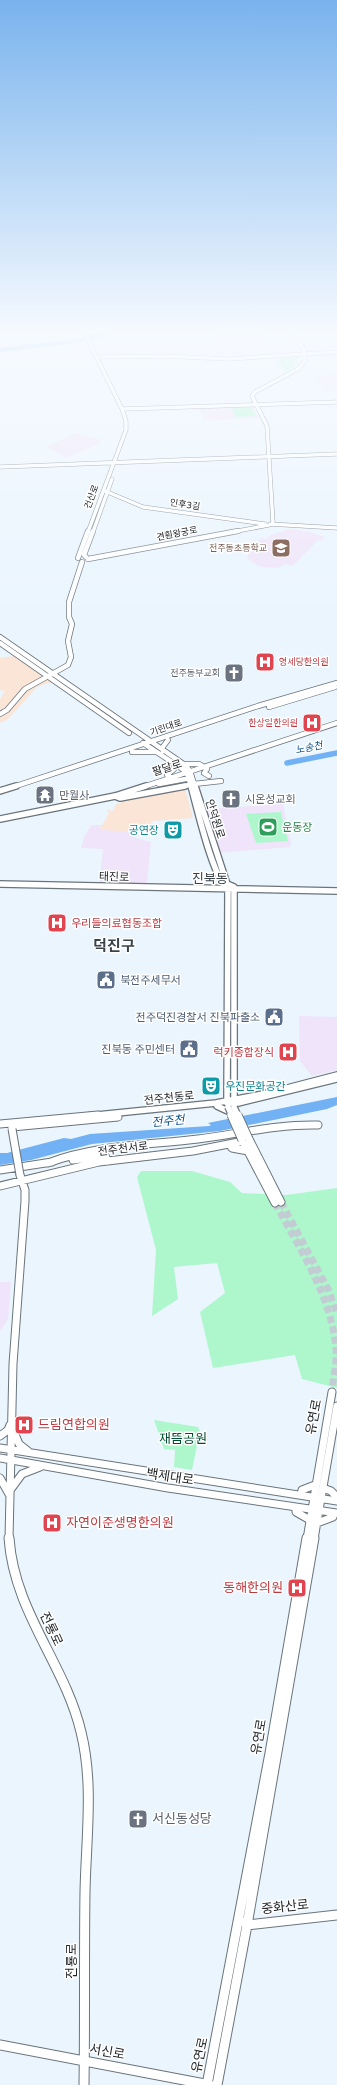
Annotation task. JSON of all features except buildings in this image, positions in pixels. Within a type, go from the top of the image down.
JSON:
[{"type":"street","name":"건산로","points":[[78,558],[129,431]]},
{"type":"street","points":[[268,431],[270,456],[272,525]]},
{"type":"street","points":[[0,467],[337,453]]},
{"type":"street","points":[[0,467],[270,456]]},
{"type":"street","name":"건산로","points":[[87,558],[84,555],[105,491]]},
{"type":"street","name":"인후3길","points":[[105,491],[143,507],[272,525]]},
{"type":"street","name":"견훤왕궁로","points":[[87,558],[272,525],[337,528]]},
{"type":"street","points":[[82,562],[75,560],[78,558],[87,558]]},
{"type":"street","points":[[0,714],[7,710],[25,689],[68,665],[71,661],[68,643],[72,624],[68,616],[69,602],[82,562],[87,558]]},
{"type":"street","name":"안덕원로","points":[[0,637],[54,673],[149,744],[183,764],[192,781],[227,884],[233,891]]},
{"type":"street","name":"안덕원로","points":[[0,643],[138,736]]},
{"type":"street","name":"기린대로","points":[[0,791],[337,683]]},
{"type":"street","name":"기린대로","points":[[166,738],[337,687]]},
{"type":"street","name":"팔달로","points":[[0,819],[114,796],[337,723]]},
{"type":"street","points":[[157,752],[130,750],[138,736],[166,738],[163,751]]},
{"type":"street","points":[[149,744],[157,752],[188,771]]},
{"type":"street","name":"기린대로","points":[[0,794],[130,750]]},
{"type":"street","points":[[170,777],[167,775],[174,769],[174,762]]},
{"type":"street","points":[[183,764],[199,764],[207,769],[204,773],[209,776]]},
{"type":"street","points":[[114,796],[120,798],[192,781]]},
{"type":"street","points":[[156,782],[159,784],[192,781],[221,781]]},
{"type":"street","name":"안덕원로","points":[[192,781],[220,881],[222,885],[233,891]]},
{"type":"street","points":[[213,889],[220,881]]},
{"type":"street","name":"태진로","points":[[0,884],[213,889],[233,891],[337,890]]},
{"type":"street","name":"태진로","points":[[233,891],[337,890]]},
{"type":"street","points":[[233,891],[231,1106],[245,1139],[248,1151],[278,1202],[245,1139],[231,1106],[233,891]]},
{"type":"street","name":"전주천동로","points":[[0,1124],[11,1126],[231,1106],[337,1075]]},
{"type":"street","points":[[231,1106],[337,1079]]},
{"type":"street","name":"전주천동로","points":[[0,1128],[231,1106]]},
{"type":"street","points":[[48,1163],[57,1159],[108,1149],[200,1139],[287,1126],[318,1125]]},
{"type":"street","name":"전룡로","points":[[11,1126],[25,1201],[15,1317],[10,1423],[10,1535],[16,1579],[31,1620],[72,1700],[86,1754],[88,1835],[85,1889],[84,2085]]},
{"type":"street","name":"전주천서로","points":[[0,1186],[21,1178],[55,1171],[108,1161],[193,1151],[232,1144],[245,1139]]},
{"type":"street","points":[[232,1144],[232,1148],[248,1151]]},
{"type":"street","points":[[0,1170],[105,1156],[108,1161]]},
{"type":"street","name":"유연로","points":[[208,2085],[315,1510],[332,1392]]},
{"type":"street","name":"유연로","points":[[319,1486],[337,1406]]},
{"type":"street","points":[[0,1436],[8,1430],[10,1423]]},
{"type":"street","points":[[10,1423],[19,1444],[24,1450],[32,1452]]},
{"type":"street","name":"백제대로","points":[[0,1448],[337,1501]]},
{"type":"street","name":"백제대로","points":[[0,1458],[50,1466],[133,1483],[336,1513]]},
{"type":"street","points":[[0,1478],[9,1493],[20,1476],[31,1468],[50,1466]]},
{"type":"street","points":[[301,1495],[302,1490],[319,1486],[331,1491],[337,1497]]},
{"type":"street","points":[[283,1506],[286,1493]]},
{"type":"street","points":[[296,1508],[296,1512],[313,1521],[333,1517],[336,1513]]},
{"type":"street","name":"유연로","points":[[217,2085],[247,1925],[313,1521]]},
{"type":"street","name":"중화산로","points":[[240,1917],[247,1925],[337,1915]]},
{"type":"street","name":"서신로","points":[[0,2045],[208,2085]]},
{"type":"shaded area","points":[[76,433],[101,440],[99,444],[67,458],[46,447]]},
{"type":"shaded area","name":"전주동초등학교","points":[[289,529],[308,531],[324,537],[322,541],[318,540],[293,566],[285,564],[278,568],[261,567],[249,560],[247,556],[261,538],[267,539],[271,535]]},
{"type":"shaded area","points":[[13,656],[52,682],[37,687],[8,719],[0,723],[0,699],[5,691],[0,690],[0,658]]},
{"type":"shaded area","points":[[185,788],[193,818],[151,821],[152,830],[126,832],[99,830],[109,812],[106,809],[113,811],[116,804],[121,803],[119,800]]},
{"type":"shaded area","points":[[283,804],[291,843],[290,847],[219,853],[205,809]]},
{"type":"shaded area","points":[[91,825],[101,825],[100,830],[134,832],[136,838],[151,842],[147,883],[99,883],[103,849],[81,848],[84,837]]},
{"type":"shaded area","points":[[299,1016],[337,1017],[337,1070],[312,1076],[300,1061]]},
{"type":"shaded area","points":[[0,1282],[11,1282],[8,1319],[0,1331]]},
{"type":"green space","name":"운동장","points":[[281,812],[288,841],[256,843],[246,814]]},
{"type":"green space","points":[[141,1171],[192,1171],[230,1182],[242,1193],[286,1195],[337,1188],[337,1388],[302,1379],[295,1355],[213,1368],[200,1312],[225,1293],[217,1263],[174,1267],[178,1299],[152,1316],[156,1250],[137,1177]]},
{"type":"green space","name":"재뜸공원","points":[[154,1420],[198,1427],[200,1431],[192,1470],[174,1467],[175,1450],[164,1449]]},
{"type":"water","points":[[337,1097],[337,1105],[327,1109],[220,1131],[92,1144],[31,1160],[0,1165],[0,1153],[7,1153],[64,1138],[71,1139],[90,1134],[209,1126],[211,1125],[208,1123]]},
{"type":"waterway","name":"노송천","points":[[287,763],[337,753]]},
{"type":"waterway","name":"노송천","points":[[169,786],[181,783]]},
{"type":"waterway","name":"노송천","points":[[164,787],[169,786]]},
{"type":"waterway","name":"노송천","points":[[165,787],[169,786]]},
{"type":"tunnel","points":[[281,1202],[328,1289],[337,1313]]},
{"type":"tunnel","points":[[275,1203],[313,1273],[328,1311],[336,1349],[332,1392]]},
{"type":"place","name":"전주동초등학교","points":[[281,548]]},
{"type":"place","name":"영세당한의원","points":[[265,662]]},
{"type":"place","name":"전주동부교회","points":[[234,673]]},
{"type":"place","name":"한상일한의원","points":[[312,723]]},
{"type":"place","name":"만월사","points":[[45,795]]},
{"type":"place","name":"시온성교회","points":[[231,799]]},
{"type":"place","name":"운동장","points":[[268,827]]},
{"type":"place","name":"공연장","points":[[173,830]]},
{"type":"place","name":"우리들의료협동조합","points":[[57,923]]},
{"type":"place","name":"북전주세무서","points":[[106,980]]},
{"type":"place","name":"전주덕진경찰서 진북파출소","points":[[274,1017]]},
{"type":"place","name":"진북동 주민센터","points":[[189,1049]]},
{"type":"place","name":"럭키종합장식","points":[[288,1052]]},
{"type":"place","name":"우진문화공간","points":[[211,1086]]},
{"type":"place","name":"드림연합의원","points":[[24,1425]]},
{"type":"place","name":"자연이준생명한의원","points":[[52,1523]]},
{"type":"place","name":"동해한의원","points":[[297,1588]]},
{"type":"place","name":"서신동성당","points":[[138,1819]]},
{"type":"district","name":"진북동","points":[[210,879]]},
{"type":"district","name":"덕진구","points":[[114,946]]},
{"type":"water label","name":"전주천","points":[[168,1121]]}]
